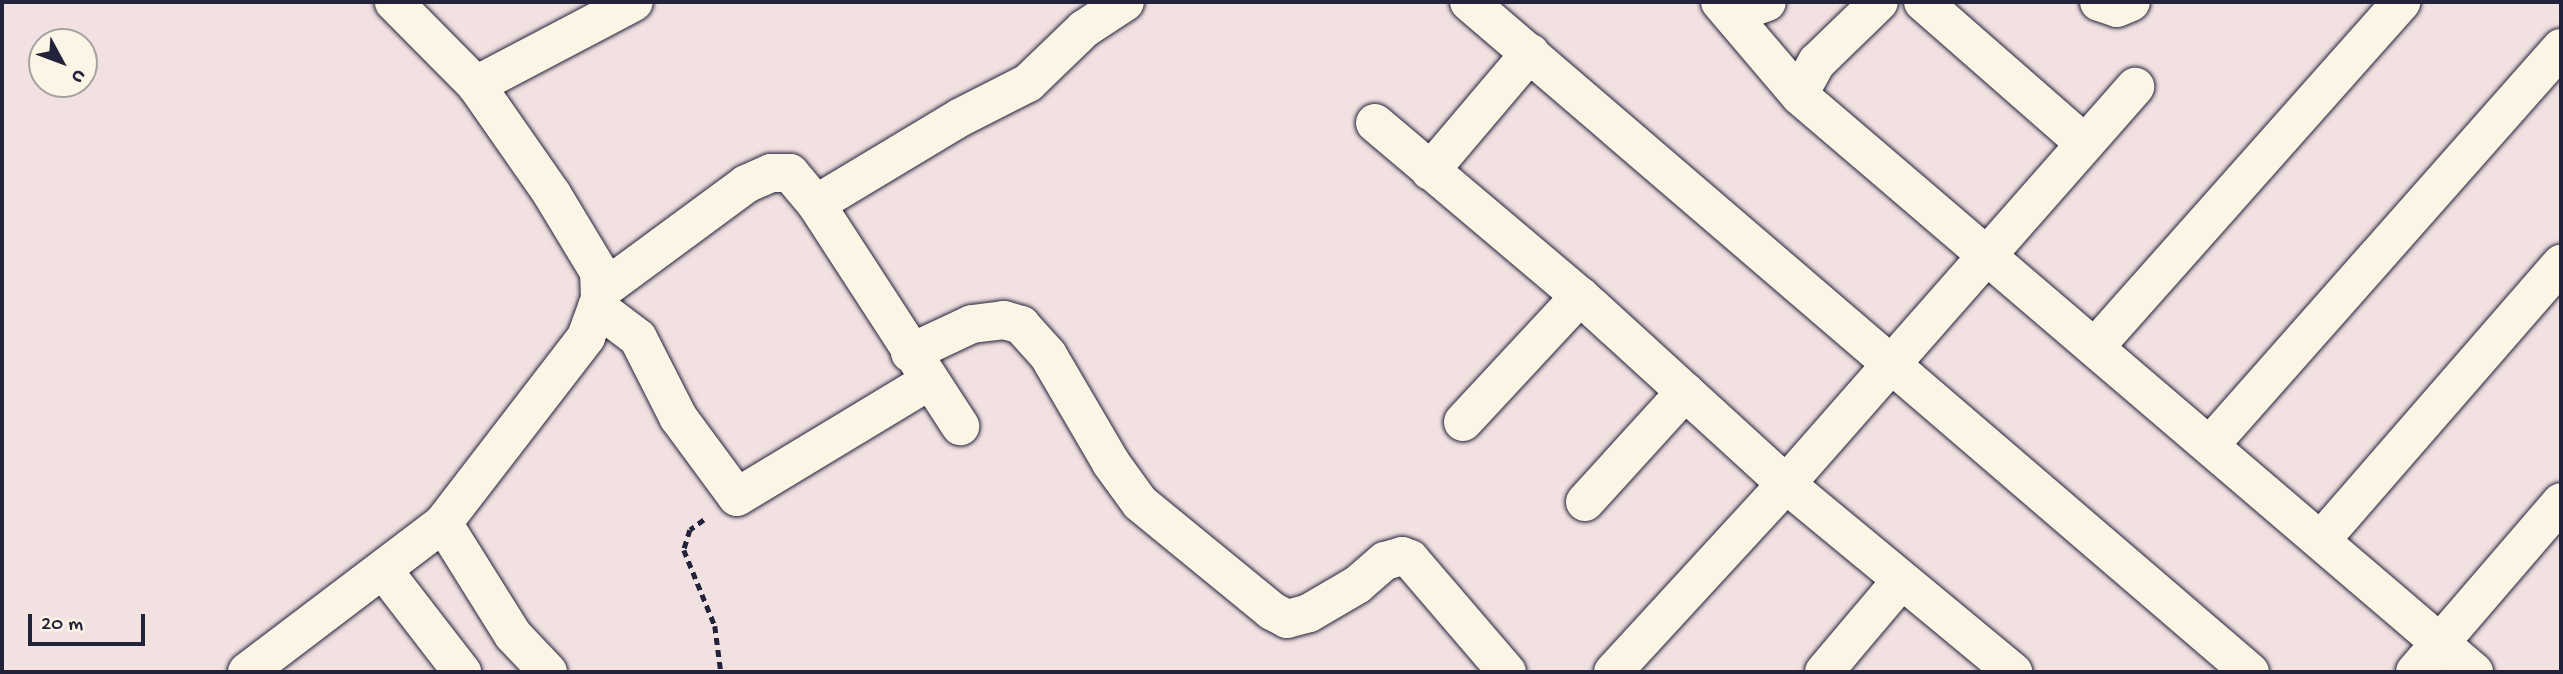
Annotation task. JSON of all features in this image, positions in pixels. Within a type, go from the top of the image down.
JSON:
[{"type":"street","points":[[247,672],[384,571],[443,523],[586,337],[599,299],[599,272],[552,194],[476,85],[394,2]]},
{"type":"street","points":[[476,85],[634,2]]},
{"type":"street","points":[[816,204],[961,117],[1028,83],[1084,29],[1125,2]]},
{"type":"street","points":[[1469,2],[2250,672]]},
{"type":"street","points":[[1720,2],[1798,94],[2096,346],[2474,672]]},
{"type":"street","points":[[1726,2],[1748,9],[1767,2]]},
{"type":"street","points":[[1798,94],[1818,62],[1879,2]]},
{"type":"street","points":[[1923,2],[2085,144]]},
{"type":"street","points":[[2099,2],[2117,8],[2131,2]]},
{"type":"street","points":[[2096,346],[2401,2]]},
{"type":"street","points":[[2210,445],[2561,48]]},
{"type":"street","points":[[1430,171],[1530,53]]},
{"type":"street","points":[[1613,672],[1786,484],[1889,363],[2135,87]]},
{"type":"street","points":[[1375,123],[1580,296],[1786,484],[2013,672]]},
{"type":"street","points":[[599,299],[765,175],[790,173],[816,204],[960,426]]},
{"type":"street","points":[[2321,540],[2561,264]]},
{"type":"street","points":[[1463,422],[1580,296]]},
{"type":"street","points":[[599,299],[638,338],[678,417],[737,497],[920,367],[972,324],[1004,320],[1021,325],[1048,355],[1140,503],[1272,611],[1287,619],[1309,613],[1357,585],[1385,561],[1402,556],[1410,559],[1507,672]]},
{"type":"street","points":[[1585,502],[1685,392]]},
{"type":"street","points":[[2415,672],[2561,502]]},
{"type":"street","points":[[443,523],[513,635],[548,672]]},
{"type":"street","points":[[384,571],[463,672]]},
{"type":"street","points":[[1824,672],[1901,581]]},
{"type":"path","points":[[721,672],[715,626],[684,550],[690,530],[737,497]]}]
